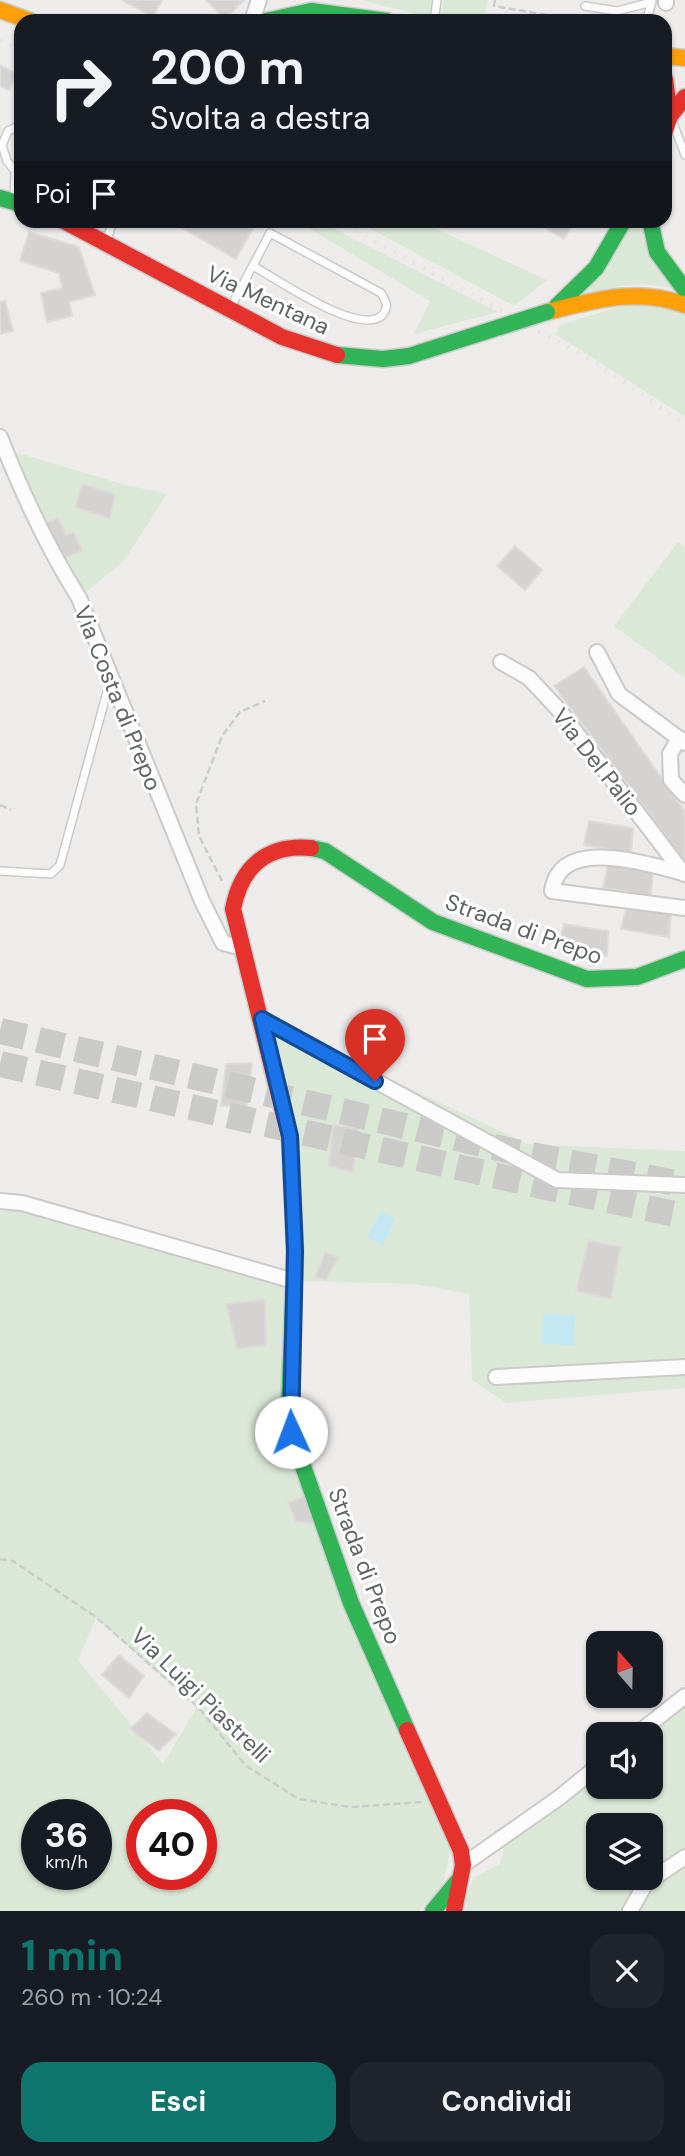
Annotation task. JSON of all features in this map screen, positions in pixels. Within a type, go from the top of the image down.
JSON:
[{"type":"street","points":[[280,14],[297,5],[331,14]]},
{"type":"street","points":[[672,117],[685,97]]},
{"type":"street","name":"Via Mentana","points":[[77,228],[230,310],[306,347],[355,358],[409,356],[547,312],[639,292],[663,295],[685,305]]},
{"type":"street","name":"Via Mentana","points":[[547,312],[581,289],[607,258],[620,228]]},
{"type":"street","points":[[652,228],[657,252],[685,290]]},
{"type":"street","name":"Via Costa di Prepo","points":[[1,439],[58,566],[79,598],[110,681],[202,901],[223,943],[243,948]]},
{"type":"street","points":[[597,652],[619,694],[682,741],[670,754],[671,780],[685,795]]},
{"type":"street","name":"Via Del Palio","points":[[501,662],[529,678],[558,709],[684,874]]},
{"type":"street","name":"Strada di Prepo","points":[[463,1870],[461,1851],[351,1603],[291,1432],[294,1281],[290,1136],[233,909],[234,889],[243,872],[261,856],[286,848],[309,846],[325,850],[433,922],[587,979],[608,982],[646,975],[685,959]]},
{"type":"street","name":"Via Del Palio","points":[[684,874],[635,862],[584,857],[563,866],[554,878],[552,891],[685,908]]},
{"type":"street","points":[[262,1019],[557,1180],[685,1185]]},
{"type":"street","points":[[0,1201],[22,1203],[152,1238],[294,1281]]},
{"type":"street","points":[[496,1377],[685,1367]]},
{"type":"street","points":[[652,1722],[685,1696]]},
{"type":"street","points":[[433,1911],[463,1870],[586,1776]]},
{"type":"street","points":[[630,1911],[646,1883],[685,1857]]},
{"type":"street","points":[[454,1911],[463,1870]]},
{"type":"lane","points":[[585,6],[617,11],[664,2]]},
{"type":"lane","points":[[14,128],[8,131],[2,145],[7,161],[14,170]]},
{"type":"lane","points":[[672,131],[685,155]]},
{"type":"lane","points":[[12,201],[14,181]]},
{"type":"lane","points":[[106,243],[111,228]]},
{"type":"lane","points":[[230,310],[270,233],[380,293],[386,301],[386,309],[377,319],[370,321],[347,318],[253,266]]},
{"type":"lane","points":[[0,872],[51,874],[60,865],[110,681]]},
{"type":"path","points":[[495,0],[494,6],[540,14]]},
{"type":"path","points":[[583,14],[585,6]]},
{"type":"path","points":[[234,889],[222,882],[199,836],[196,804],[222,736],[240,712],[265,701]]},
{"type":"path","points":[[0,805],[10,810]]},
{"type":"path","name":"Via Luigi Piastrelli","points":[[0,1559],[13,1560],[96,1618],[198,1707],[246,1766],[299,1799],[350,1807],[439,1801]]},
{"type":"green space","points":[[362,0],[435,0],[433,14],[416,14]]},
{"type":"green space","points":[[444,0],[488,0],[485,14],[441,14]]},
{"type":"green space","points":[[309,228],[333,228],[498,312],[414,334],[430,301]]},
{"type":"green space","points":[[369,228],[434,228],[547,280],[514,306]]},
{"type":"green space","points":[[628,228],[645,228],[657,267],[675,289],[637,284],[578,297],[601,277]]},
{"type":"green space","points":[[650,297],[685,315],[685,417],[555,334],[560,325]]},
{"type":"green space","points":[[5,449],[122,484],[167,494],[124,561],[79,598]]},
{"type":"green space","points":[[678,542],[685,547],[685,678],[614,626]]},
{"type":"green space","points":[[262,1019],[528,1144],[685,1151],[685,1388],[506,1403],[472,1380],[469,1294],[415,1284],[294,1281],[291,1432],[461,1851],[450,1852],[442,1889],[419,1911],[0,1911],[0,1201],[294,1280],[290,1136]],"holes":[[[96,1618],[197,1707],[163,1764],[78,1660]]]},
{"type":"green space","points":[[685,1696],[685,1911],[461,1911],[473,1878],[500,1864],[507,1834],[586,1775],[586,1799],[663,1799],[663,1722],[652,1722]]},
{"type":"water","points":[[381,1211],[395,1219],[383,1245],[367,1237]]},
{"type":"water","points":[[543,1314],[575,1315],[574,1346],[541,1343]]},
{"type":"building","points":[[122,0],[162,0],[155,14],[148,14]]},
{"type":"building","points":[[206,0],[244,0],[230,14],[220,14]]},
{"type":"building","points":[[0,65],[14,72],[14,80],[9,90],[0,86]]},
{"type":"building","points":[[182,228],[253,228],[236,259]]},
{"type":"building","points":[[545,228],[570,228],[564,239]]},
{"type":"building","points":[[29,232],[79,247],[95,295],[69,302],[72,316],[47,322],[41,293],[62,288],[59,273],[20,261]]},
{"type":"building","points":[[5,301],[13,331],[0,334],[0,302]]},
{"type":"building","points":[[82,484],[115,494],[110,519],[75,507]]},
{"type":"building","points":[[58,517],[66,535],[74,532],[82,550],[61,560],[44,524]]},
{"type":"building","points":[[515,546],[542,570],[525,590],[497,566]]},
{"type":"building","points":[[584,667],[685,812],[685,862],[554,686]]},
{"type":"building","points":[[589,821],[633,828],[631,853],[584,845]]},
{"type":"building","points":[[608,864],[653,871],[651,896],[603,888]]},
{"type":"building","points":[[627,906],[671,912],[669,937],[621,929]]},
{"type":"building","points":[[564,924],[608,931],[607,956],[559,948]]},
{"type":"building","points":[[252,1063],[247,1106],[221,1106],[226,1064]]},
{"type":"building","points":[[333,1125],[359,1128],[353,1173],[329,1166]]},
{"type":"building","points":[[588,1240],[621,1247],[611,1299],[576,1291]]},
{"type":"building","points":[[325,1252],[338,1258],[326,1280],[315,1277]]},
{"type":"building","points":[[265,1299],[266,1345],[237,1349],[226,1304]]},
{"type":"building","points":[[307,1496],[317,1524],[296,1522],[288,1502]]},
{"type":"building","points":[[119,1655],[144,1676],[129,1698],[102,1675]]},
{"type":"building","points":[[147,1713],[176,1734],[159,1751],[130,1729]]},
{"type":"tunnel","points":[[0,1031],[516,1152],[676,1183]]},
{"type":"tunnel","points":[[0,1064],[685,1216]]},
{"type":"railway","points":[[0,40],[14,47]]},
{"type":"railway","points":[[351,228],[595,362],[685,424]]},
{"type":"traffic: fast","points":[[298,14],[311,11],[334,14]]},
{"type":"traffic: fast","points":[[0,198],[14,202]]},
{"type":"traffic: fast","points":[[557,306],[596,268],[619,228]]},
{"type":"traffic: fast","points":[[652,228],[657,252],[685,290]]},
{"type":"traffic: fast","points":[[500,327],[547,312]]},
{"type":"traffic: fast","points":[[337,355],[383,359],[409,356],[500,327]]},
{"type":"traffic: fast","points":[[311,848],[325,851],[433,922],[587,979],[637,977],[685,959]]},
{"type":"traffic: fast","points":[[290,1140],[295,1251],[289,1407],[291,1432],[351,1603],[407,1730]]},
{"type":"traffic: fast","points":[[433,1911],[457,1882]]},
{"type":"traffic: slow","points":[[0,10],[14,15]]},
{"type":"traffic: slow","points":[[672,57],[685,58]]},
{"type":"traffic: slow","points":[[547,312],[599,300],[633,296],[685,305]]},
{"type":"traffic: jam","points":[[672,113],[685,97]]},
{"type":"traffic: jam","points":[[77,228],[282,337],[337,355]]},
{"type":"traffic: jam","points":[[290,1140],[233,909],[242,881],[258,861],[281,850],[311,848]]},
{"type":"traffic: jam","points":[[407,1730],[461,1851],[463,1865],[454,1911]]},
{"type":"route","points":[[291,1432],[289,1407],[295,1251],[290,1136],[262,1019],[375,1081]]}]
